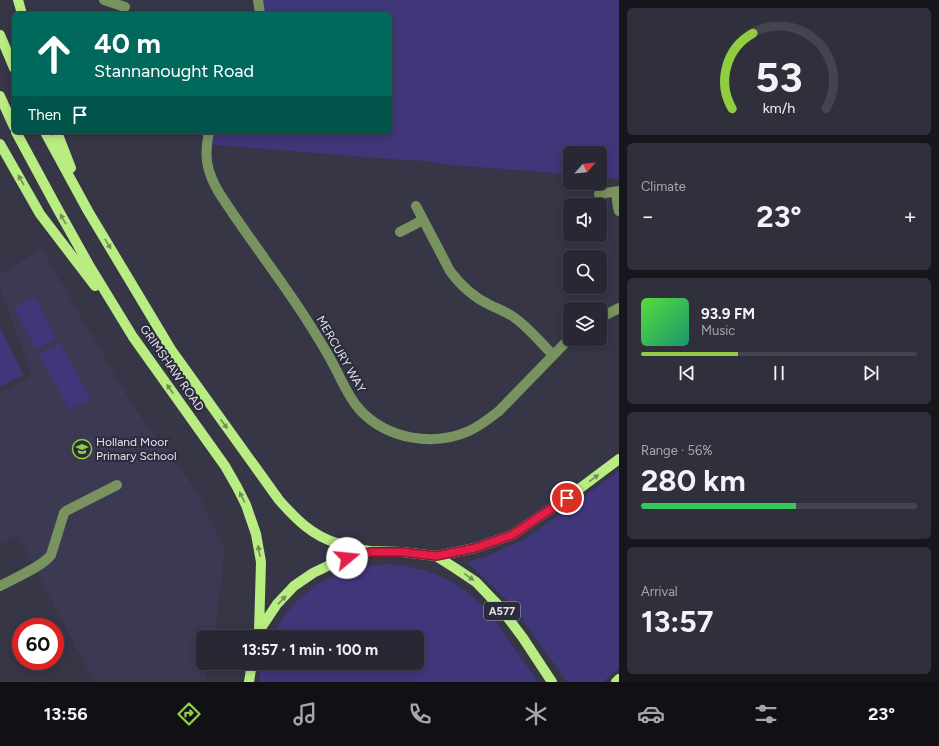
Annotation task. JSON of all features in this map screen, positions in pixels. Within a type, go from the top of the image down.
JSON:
[{"type":"main road","points":[[18,0],[21,12]]},
{"type":"main road","points":[[0,35],[12,63]]},
{"type":"main road","points":[[0,96],[12,123]]},
{"type":"main road","name":"GRIMSHAW ROAD","points":[[17,134],[89,265],[133,337],[225,466],[246,505],[256,534],[261,562],[259,630]]},
{"type":"main road","name":"GRIMSHAW ROAD","points":[[46,134],[88,211],[172,351],[279,500],[296,519],[315,533],[335,543],[370,552]]},
{"type":"main road","points":[[59,134],[62,147],[88,211]]},
{"type":"main road","points":[[0,144],[40,214],[133,337]]},
{"type":"main road","name":"A577","points":[[261,630],[277,604],[294,586],[313,573],[336,562],[370,552],[402,552],[436,556],[475,548],[512,535],[567,498],[619,459]]},
{"type":"main road","name":"A577","points":[[436,556],[476,582],[499,606],[552,682]]},
{"type":"main road","points":[[249,682],[251,670]]},
{"type":"main road","points":[[616,682],[619,679]]},
{"type":"street","points":[[104,0],[125,7]]},
{"type":"street","points":[[258,0],[260,12]]},
{"type":"street","name":"MERCURY WAY","points":[[208,134],[206,144],[206,158],[208,169],[218,191],[305,317],[333,363],[353,401],[360,410],[388,430],[401,435],[427,439],[449,437],[471,431],[499,411],[563,345]]},
{"type":"street","points":[[599,194],[617,191],[619,211]]},
{"type":"street","points":[[416,206],[450,271],[464,288],[482,301],[514,317],[553,355]]},
{"type":"street","points":[[400,232],[423,220]]},
{"type":"street","points":[[607,314],[619,308]]},
{"type":"street","points":[[0,586],[48,559],[51,555],[64,513],[66,511],[117,485]]},
{"type":"shaded area","points":[[258,0],[619,0],[619,179],[607,178],[607,146],[563,146],[563,173],[206,144],[208,134],[392,134],[392,12],[260,12]]},
{"type":"shaded area","name":"Holland Moor Primary School","points":[[42,249],[132,405],[198,493],[224,548],[215,630],[196,630],[196,670],[208,670],[205,682],[94,682],[64,624],[64,618],[61,618],[18,535],[0,544],[0,393],[32,376],[0,287],[0,274]]},
{"type":"shaded area","points":[[35,297],[56,338],[36,350],[14,308]]},
{"type":"shaded area","points":[[0,328],[24,375],[0,387]]},
{"type":"shaded area","points":[[60,343],[91,398],[69,410],[39,355]]},
{"type":"shaded area","points":[[619,471],[619,668],[603,682],[567,682],[512,605],[467,562],[487,556],[525,539]]},
{"type":"shaded area","points":[[388,564],[416,568],[454,583],[476,600],[492,617],[538,682],[259,682],[261,670],[424,670],[424,630],[276,630],[287,612],[297,601],[320,583],[333,576],[364,566]]},
{"type":"place","name":"Holland Moor Primary School","points":[[82,449]]},
{"type":"route","points":[[347,558],[370,552],[402,552],[436,556],[475,548],[512,535],[567,498]]}]
